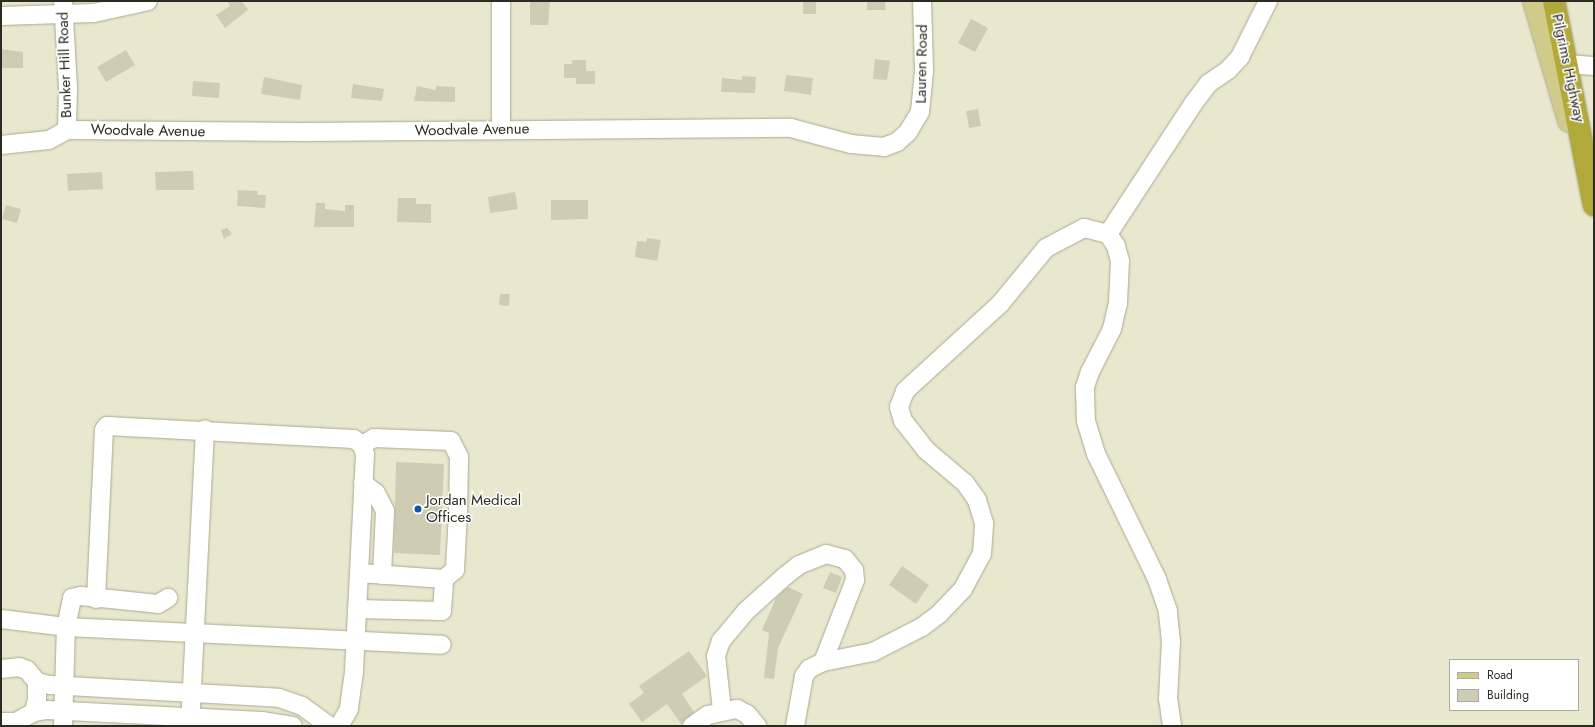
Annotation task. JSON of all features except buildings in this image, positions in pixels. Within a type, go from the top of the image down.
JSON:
[{"type":"highway","name":"Pilgrims Highway","points":[[1554,1],[1560,64],[1594,207]]},
{"type":"main road","points":[[1534,1],[1560,64]]},
{"type":"street","points":[[1,16],[63,8],[120,9],[148,1]]},
{"type":"street","points":[[501,1],[501,129]]},
{"type":"street","name":"Lauren Road","points":[[874,148],[891,145],[903,138],[913,127],[920,112],[924,71],[922,1]]},
{"type":"street","points":[[1108,234],[1197,98],[1209,83],[1228,70],[1240,57],[1268,1]]},
{"type":"street","name":"Bunker Hill Road","points":[[63,8],[68,88],[67,130]]},
{"type":"street","points":[[1560,64],[1594,66]]},
{"type":"street","name":"Woodvale Avenue","points":[[67,130],[303,132],[501,129],[791,128],[874,148]]},
{"type":"street","points":[[1,145],[49,140],[67,130]]},
{"type":"street","points":[[795,726],[805,674],[809,669],[823,662],[874,652],[922,627],[939,614],[963,589],[982,554],[984,523],[977,500],[965,484],[926,450],[905,424],[899,407],[905,391],[1000,304],[1046,248],[1084,228],[1108,234],[1116,246],[1120,261],[1119,299],[1112,329],[1086,382],[1086,420],[1101,466],[1152,568],[1165,601],[1171,632],[1168,699],[1172,726]]},
{"type":"street","points":[[96,599],[104,430],[107,426],[205,429],[354,439],[362,445],[365,454],[356,641],[353,693],[349,709],[339,726]]},
{"type":"street","points":[[190,722],[205,429]]},
{"type":"street","points":[[359,573],[444,579],[455,570],[458,512],[459,457],[450,441],[374,438],[362,445]]},
{"type":"street","points":[[364,484],[376,493],[385,511],[382,575]]},
{"type":"street","points":[[722,710],[716,656],[721,641],[746,612],[799,565],[815,557],[836,555],[845,559],[854,570],[855,580],[823,662]]},
{"type":"street","points":[[357,609],[442,611],[444,579]]},
{"type":"street","points":[[63,718],[66,627],[72,598],[81,596],[96,599],[158,604],[168,598]]},
{"type":"street","points":[[1,619],[66,627],[442,645]]},
{"type":"street","points":[[1,669],[19,667],[27,670],[36,682],[37,699],[34,712]]},
{"type":"street","points":[[36,682],[279,698],[302,706],[330,726]]},
{"type":"street","points":[[692,726],[708,715],[722,710],[737,709],[747,714],[757,726]]},
{"type":"street","points":[[1,722],[16,722],[34,712],[63,718],[190,722],[262,721],[293,726]]},
{"type":"place","name":"Jordan Medical Offices","points":[[418,509]]}]
